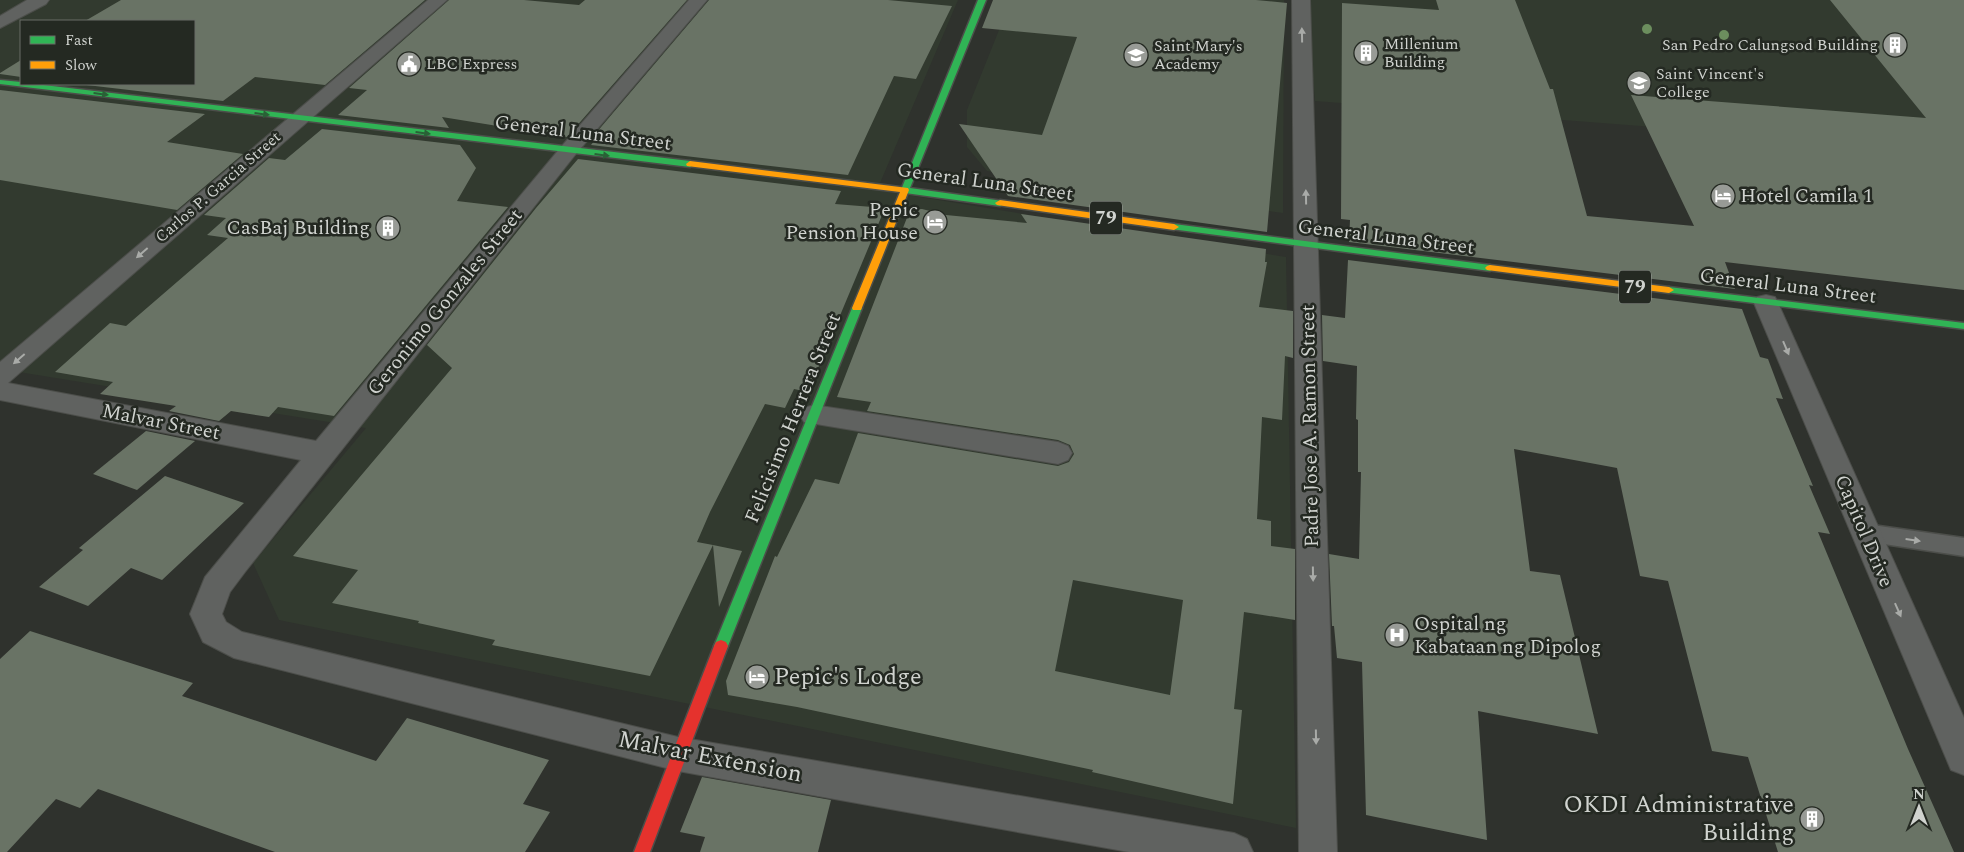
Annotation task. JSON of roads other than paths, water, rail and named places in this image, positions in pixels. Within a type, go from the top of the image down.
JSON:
[{"type":"street","points":[[0,23],[40,0]]},
{"type":"street","name":"Carlos P. Garcia Street","points":[[0,376],[298,118],[438,0]]},
{"type":"street","name":"Geronimo Gonzales Street","points":[[206,614],[216,586],[322,453],[568,151],[698,0]]},
{"type":"street","name":"Felicisimo Herrera Street","points":[[642,852],[678,754],[982,0]]},
{"type":"street","name":"Padre Jose A. Ramon Street","points":[[1301,0],[1318,852]]},
{"type":"street","name":"General Luna Street","points":[[0,82],[20,84]]},
{"type":"street","name":"General Luna Street","points":[[25,85],[904,190],[1307,246],[1964,326]]},
{"type":"street","name":"Capitol Drive","points":[[1766,303],[1864,533],[1964,758]]},
{"type":"street","name":"Malvar Street","points":[[0,391],[322,453]]},
{"type":"street","points":[[814,415],[1058,453]]},
{"type":"street","name":"Malvar Extension","points":[[206,614],[214,632],[234,644],[678,754],[1234,852]]},
{"type":"lane","points":[[1864,533],[1964,547]]},
{"type":"place","name":"San Pedro Calungsod Building","points":[[1895,45]]},
{"type":"place","name":"Millenium Building","points":[[1366,53]]},
{"type":"place","name":"Saint Mary's Academy","points":[[1136,55]]},
{"type":"place","name":"LBC Express","points":[[409,64]]},
{"type":"place","name":"Saint Vincent's College","points":[[1639,83]]},
{"type":"place","name":"Hotel Camila 1","points":[[1723,196]]},
{"type":"place","name":"Pepic Pension House","points":[[935,222]]},
{"type":"place","name":"CasBaj Building","points":[[388,228]]},
{"type":"place","name":"Ospital ng Kabataan ng Dipolog","points":[[1397,635]]},
{"type":"place","name":"Pepic's Lodge","points":[[757,677]]},
{"type":"place","name":"OKDI Administrative Building","points":[[1812,819]]}]
